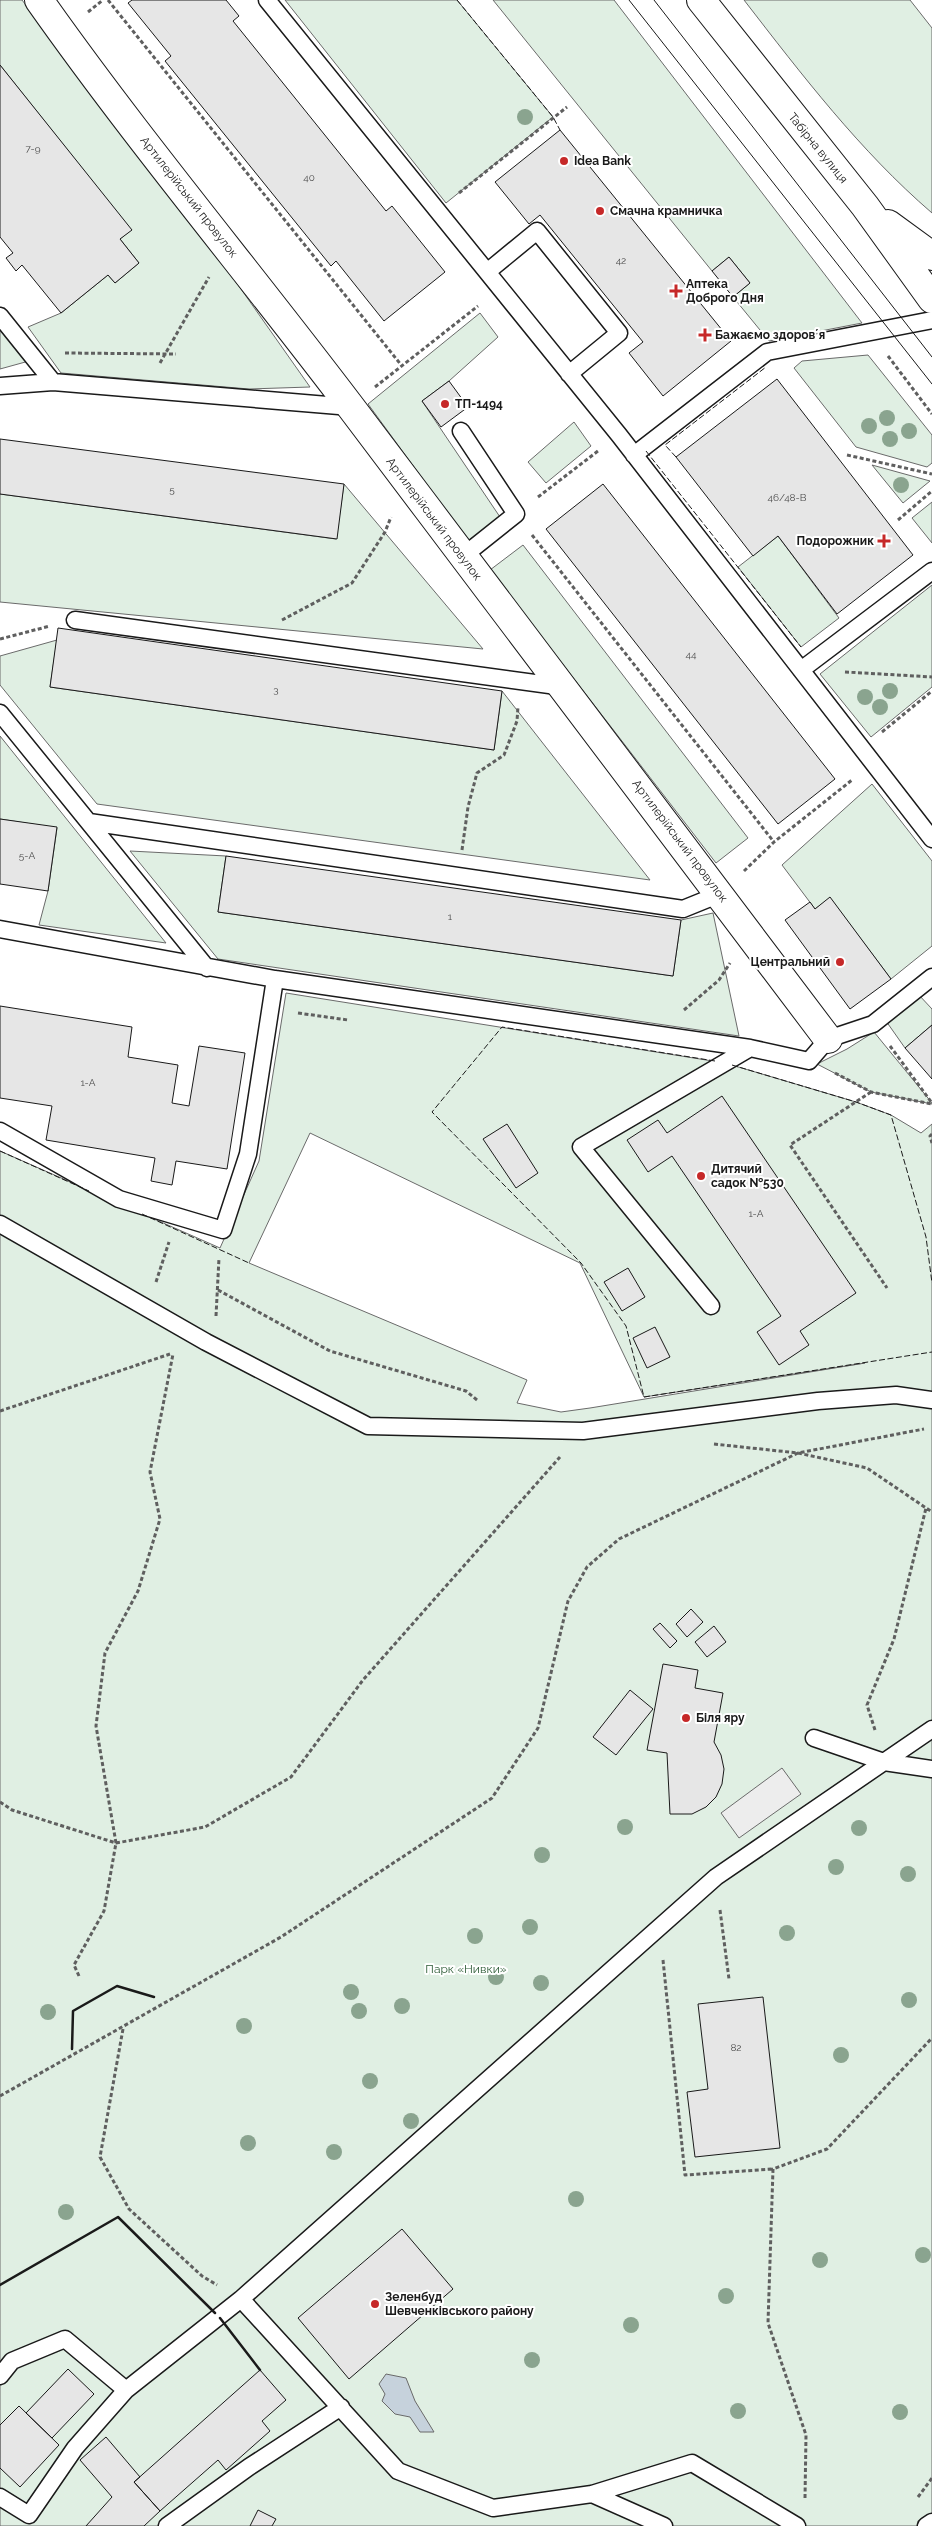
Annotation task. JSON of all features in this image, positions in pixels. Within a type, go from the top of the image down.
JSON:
[{"type":"street","name":"Артилерійський провулок","points":[[39,0],[351,407],[828,1039]]},
{"type":"street","name":"Табірна вулиця","points":[[700,0],[865,206],[932,298]]},
{"type":"street","points":[[865,206],[932,256]]},
{"type":"lane","points":[[267,0],[619,435],[932,839]]},
{"type":"lane","points":[[488,272],[537,231],[619,333],[569,374]]},
{"type":"lane","points":[[0,316],[52,382]]},
{"type":"lane","points":[[634,455],[767,352],[932,320]]},
{"type":"lane","points":[[0,386],[52,382],[351,407]]},
{"type":"lane","points":[[461,431],[516,514],[462,556]]},
{"type":"lane","points":[[801,670],[932,571]]},
{"type":"lane","points":[[75,620],[564,688]]},
{"type":"lane","points":[[0,713],[207,968]]},
{"type":"lane","points":[[89,822],[683,909],[720,894]]},
{"type":"lane","points":[[0,929],[207,968],[750,1048],[809,1061],[828,1039],[873,1024],[932,977]]},
{"type":"lane","points":[[0,1131],[119,1199],[223,1230],[248,1154],[275,979]]},
{"type":"lane","points":[[711,1306],[581,1147],[750,1048]]},
{"type":"lane","points":[[0,1224],[206,1342],[368,1426],[583,1431],[818,1401],[896,1394],[932,1400]]},
{"type":"lane","points":[[0,2498],[29,2515],[75,2448],[126,2390],[241,2299],[716,1876],[932,1729]]},
{"type":"lane","points":[[814,1738],[884,1762],[932,1769]]},
{"type":"lane","points":[[241,2299],[398,2470],[492,2508],[592,2494],[692,2463],[797,2526]]},
{"type":"lane","points":[[0,2376],[12,2360],[65,2339],[126,2390]]},
{"type":"lane","points":[[168,2526],[249,2468],[341,2407]]},
{"type":"lane","points":[[592,2494],[664,2526]]},
{"type":"lane","points":[[926,2526],[932,2522]]},
{"type":"path","points":[[108,0],[402,366]]},
{"type":"path","points":[[437,210],[566,107]]},
{"type":"path","points":[[144,390],[227,246]]},
{"type":"path","points":[[351,407],[500,288]]},
{"type":"path","points":[[870,331],[932,414]]},
{"type":"path","points":[[29,353],[176,354]]},
{"type":"path","points":[[619,435],[516,514],[774,842]]},
{"type":"path","points":[[847,455],[932,474]]},
{"type":"path","points":[[247,644],[267,627],[352,583],[385,532],[406,482]]},
{"type":"path","points":[[898,520],[932,491]]},
{"type":"path","points":[[0,639],[75,620]]},
{"type":"path","points":[[801,670],[932,677]]},
{"type":"path","points":[[460,877],[468,808],[477,773],[504,755],[517,721],[520,682]]},
{"type":"path","points":[[862,748],[932,691]]},
{"type":"path","points":[[720,894],[774,842],[873,763]]},
{"type":"path","points":[[652,1034],[719,980],[748,933]]},
{"type":"path","points":[[873,1024],[932,1103]]},
{"type":"path","points":[[809,1061],[871,1092],[932,1103]]},
{"type":"path","points":[[871,1092],[790,1145],[887,1288]]},
{"type":"path","points":[[932,1134],[930,1136],[932,1143]]},
{"type":"path","points":[[147,1308],[177,1216]]},
{"type":"path","points":[[0,1411],[206,1342],[216,1325],[223,1230]]},
{"type":"path","points":[[218,1290],[330,1351],[466,1391],[515,1429]]},
{"type":"path","points":[[79,1976],[74,1965],[104,1911],[116,1843],[96,1726],[105,1654],[138,1591],[160,1519],[150,1472],[174,1353]]},
{"type":"path","points":[[0,2096],[281,1937],[492,1798],[538,1728],[568,1601],[587,1567],[619,1539],[798,1453],[932,1427]]},
{"type":"path","points":[[0,1802],[12,1810],[116,1843],[205,1827],[291,1777],[363,1680],[583,1431]]},
{"type":"path","points":[[710,1444],[798,1453],[867,1468],[932,1512]]},
{"type":"path","points":[[884,1762],[867,1705],[894,1639],[926,1508]]},
{"type":"path","points":[[716,1876],[729,1979]]},
{"type":"path","points":[[660,1926],[685,2175],[773,2169],[827,2149],[932,2038]]},
{"type":"path","points":[[123,2028],[100,2158],[129,2209],[202,2276],[241,2299]]},
{"type":"path","points":[[773,2169],[768,2323],[806,2435],[804,2508]]},
{"type":"green space","points":[[0,0],[22,0],[229,272],[310,387],[249,389],[61,373],[28,327],[61,313],[108,275],[115,283],[139,263],[120,239],[131,230],[0,65]]},
{"type":"green space","points":[[285,0],[457,0],[553,117],[446,203]]},
{"type":"green space","points":[[493,0],[614,0],[862,323],[769,341],[733,297],[750,283],[729,257],[712,271]]},
{"type":"green space","points":[[744,0],[910,0],[932,28],[932,213],[880,164],[856,138],[810,84]]},
{"type":"green space","points":[[480,313],[498,337],[449,381],[422,401],[500,517],[468,541],[368,404]]},
{"type":"green space","points":[[0,325],[29,361],[0,369]]},
{"type":"green space","points":[[868,355],[932,435],[932,463],[927,467],[856,447],[794,368],[802,361]]},
{"type":"green space","points":[[574,422],[591,446],[546,483],[528,462]]},
{"type":"green space","points":[[872,465],[930,481],[903,503]]},
{"type":"green space","points":[[344,484],[483,649],[0,602],[0,494],[336,539]]},
{"type":"green space","points":[[932,502],[932,543],[912,518]]},
{"type":"green space","points":[[778,536],[839,618],[801,647],[738,567]]},
{"type":"green space","points":[[523,545],[748,838],[716,863],[490,570]]},
{"type":"green space","points":[[932,585],[932,687],[871,737],[820,674]]},
{"type":"green space","points":[[57,640],[50,687],[494,750],[502,691],[650,880],[97,804],[0,685],[0,656]]},
{"type":"green space","points":[[0,736],[166,943],[39,925],[48,891],[57,828],[0,819]]},
{"type":"green space","points":[[872,784],[932,861],[932,946],[891,979],[830,898],[815,909],[782,865]]},
{"type":"green space","points":[[130,851],[226,856],[218,912],[673,976],[681,920],[713,913],[739,1036],[218,959]]},
{"type":"green space","name":"Парк «Нивки»","points":[[286,993],[725,1063],[856,1102],[891,1115],[921,1133],[932,1124],[932,2526],[0,2526],[0,1151],[220,1248],[259,1161]],"holes":[[[310,1133],[580,1263],[644,1397],[865,1363],[561,1412],[517,1403],[527,1380],[249,1263]]]},
{"type":"green space","points":[[918,994],[932,1009],[932,1025],[905,1048],[886,1021]]},
{"type":"green space","points":[[874,1032],[932,1104],[871,1092],[817,1064],[847,1049]]},
{"type":"shaded area","points":[[782,1768],[801,1794],[739,1838],[721,1813]]},
{"type":"shaded area","points":[[386,2374],[406,2378],[415,2401],[434,2432],[420,2432],[410,2417],[395,2414],[382,2401],[385,2394],[379,2384]]},
{"type":"building","points":[[132,0],[226,0],[239,16],[233,21],[386,211],[392,206],[445,272],[384,321],[336,261],[331,266],[165,61],[171,56],[128,3]]},
{"type":"building","points":[[0,65],[132,230],[120,239],[139,263],[115,283],[108,275],[61,313],[22,265],[16,271],[6,258],[13,253],[0,237]]},
{"type":"building","points":[[560,130],[731,341],[663,396],[629,353],[643,342],[540,215],[529,224],[495,182]]},
{"type":"building","points":[[729,257],[750,283],[733,297],[712,271]]},
{"type":"building","points":[[777,379],[913,555],[837,614],[778,536],[753,556],[676,457]]},
{"type":"building","name":"ТП-1494","points":[[449,381],[468,407],[441,427],[422,401]]},
{"type":"building","points":[[0,439],[344,484],[337,539],[0,494]]},
{"type":"building","points":[[603,484],[835,779],[778,824],[546,529]]},
{"type":"building","points":[[58,628],[502,691],[494,750],[50,687]]},
{"type":"building","points":[[0,819],[57,827],[48,891],[0,884]]},
{"type":"building","points":[[226,856],[681,920],[673,976],[218,912]]},
{"type":"building","points":[[830,897],[891,979],[850,1009],[785,920],[810,902],[815,909]]},
{"type":"building","points":[[0,1006],[132,1027],[128,1057],[178,1065],[172,1103],[189,1106],[199,1046],[245,1053],[227,1169],[176,1161],[172,1185],[151,1181],[155,1158],[46,1140],[52,1106],[0,1098]]},
{"type":"building","points":[[932,1025],[932,1079],[905,1048]]},
{"type":"building","points":[[722,1096],[856,1293],[800,1331],[809,1345],[779,1365],[757,1332],[781,1316],[672,1156],[648,1172],[627,1140],[658,1120],[667,1133]]},
{"type":"building","points":[[507,1124],[538,1173],[516,1188],[483,1139]]},
{"type":"building","points":[[628,1268],[645,1297],[622,1311],[604,1282]]},
{"type":"building","points":[[655,1327],[670,1357],[647,1368],[633,1338]]},
{"type":"building","points":[[691,1609],[703,1622],[687,1637],[676,1624]]},
{"type":"building","points":[[660,1623],[677,1641],[670,1648],[653,1629]]},
{"type":"building","points":[[714,1626],[726,1642],[707,1657],[695,1642]]},
{"type":"building","name":"Біля яру","points":[[663,1664],[698,1670],[695,1688],[723,1693],[714,1742],[721,1755],[724,1769],[722,1784],[716,1797],[706,1807],[692,1814],[670,1814],[667,1753],[647,1750]]},
{"type":"building","points":[[630,1690],[653,1709],[616,1755],[593,1737]]},
{"type":"building","points":[[763,1997],[780,2148],[695,2157],[687,2092],[708,2089],[698,2004]]},
{"type":"building","name":"Зеленбуд Шевченківського району","points":[[402,2229],[453,2289],[349,2379],[298,2318]]},
{"type":"building","points":[[68,2369],[94,2394],[52,2438],[26,2413]]},
{"type":"building","points":[[260,2370],[286,2400],[262,2421],[270,2431],[226,2470],[218,2460],[160,2511],[134,2482]]},
{"type":"building","points":[[19,2406],[59,2445],[20,2487],[0,2468],[0,2425]]},
{"type":"building","points":[[106,2437],[140,2477],[134,2482],[160,2511],[144,2526],[86,2526],[112,2497],[80,2460]]},
{"type":"building","points":[[258,2510],[276,2519],[272,2526],[250,2526]]},
{"type":"tram line","points":[[629,0],[932,384]]},
{"type":"tram line","points":[[654,0],[932,357]]},
{"type":"fence","points":[[457,0],[553,117],[560,130]]},
{"type":"fence","points":[[676,457],[665,445],[766,367]]},
{"type":"fence","points":[[646,451],[801,647]]},
{"type":"fence","points":[[715,1061],[502,1027],[432,1112],[581,1263],[626,1326],[644,1397],[932,1352]]},
{"type":"fence","points":[[732,1065],[856,1102],[891,1115],[926,1237],[932,1283]]},
{"type":"fence","points":[[0,1151],[89,1191]]},
{"type":"fence","points":[[142,1214],[249,1263]]},
{"type":"wall","points":[[72,2049],[73,2011],[117,1986],[154,1997]]},
{"type":"wall","points":[[0,2285],[118,2217],[215,2313]]},
{"type":"wall","points":[[220,2318],[260,2370]]},
{"type":"place","name":"Idea Bank","points":[[564,161]]},
{"type":"place","name":"Смачна крамничка","points":[[600,211]]},
{"type":"place","name":"Аптека Доброго Дня","points":[[676,291]]},
{"type":"place","name":"Бажаємо здоровʼя","points":[[705,335]]},
{"type":"place","name":"ТП-1494","points":[[445,404]]},
{"type":"place","name":"Подорожник","points":[[884,541]]},
{"type":"place","name":"Центральний","points":[[840,962]]},
{"type":"place","name":"Дитячий садок №530","points":[[701,1176]]},
{"type":"place","name":"Біля яру","points":[[686,1718]]},
{"type":"place","name":"Зеленбуд Шевченківського району","points":[[375,2304]]}]
